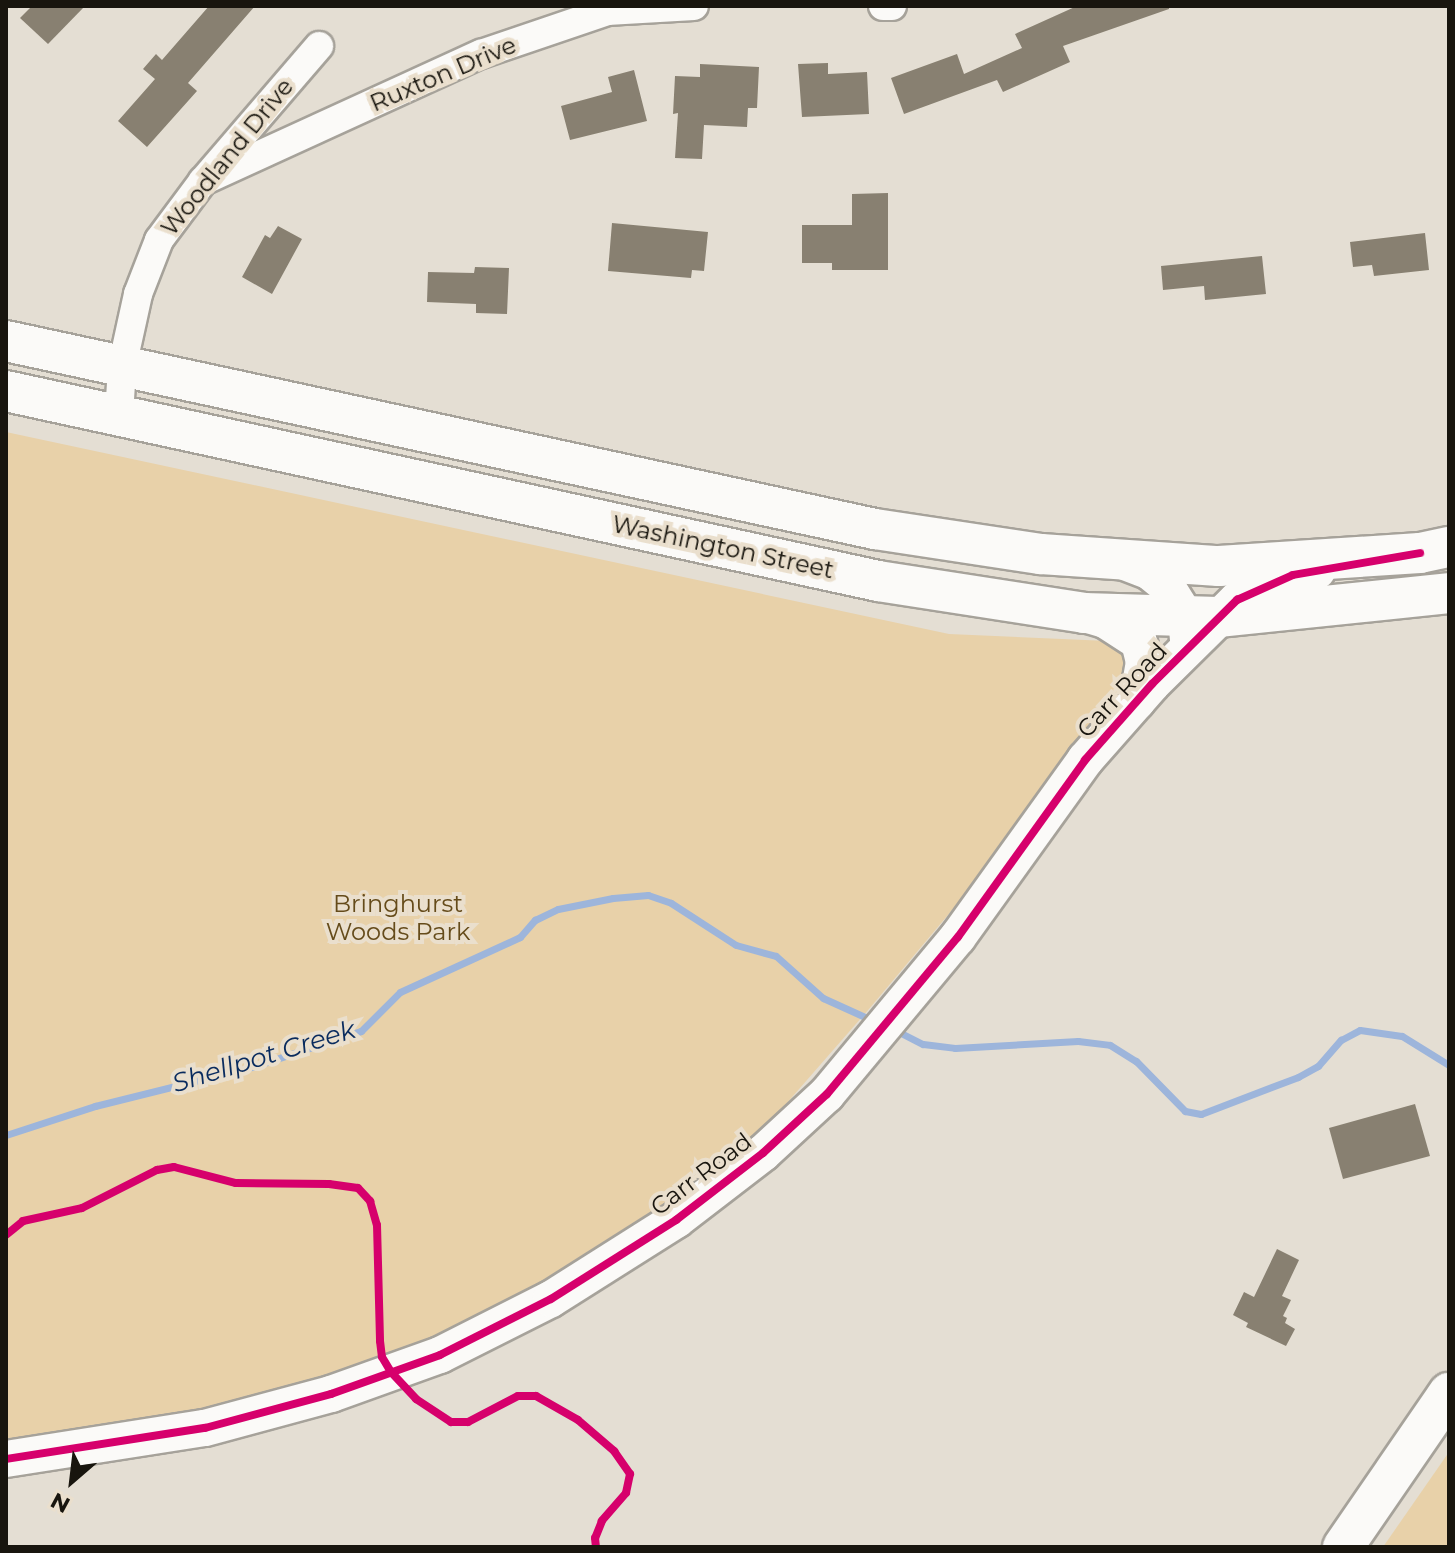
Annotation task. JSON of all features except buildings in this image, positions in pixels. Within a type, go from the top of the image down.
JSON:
[{"type":"main road","name":"Washington Street","points":[[6,341],[875,529],[1041,554],[1219,566],[1434,550]]},
{"type":"main road","name":"Washington Street","points":[[6,391],[878,581],[1084,613],[1197,628],[1449,593]]},
{"type":"main road","points":[[1343,1547],[1449,1393]]},
{"type":"street","name":"Ruxton Drive","points":[[203,181],[481,54],[607,11],[694,6]]},
{"type":"street","points":[[883,6],[892,6]]},
{"type":"street","name":"Woodland Drive","points":[[119,415],[122,367],[138,294],[159,240],[203,181],[319,46]]},
{"type":"street","name":"Carr Road","points":[[6,1459],[205,1428],[331,1394],[440,1355],[551,1299],[676,1220],[763,1153],[827,1094],[958,937],[1085,760],[1197,628],[1250,592],[1293,575],[1434,550]]},
{"type":"street","points":[[1118,560],[1150,572],[1166,585],[1197,628]]},
{"type":"street","points":[[1084,613],[1105,620],[1139,642],[1144,662],[1137,701]]},
{"type":"green space","name":"Bringhurst Woods Park","points":[[6,432],[949,634],[1108,641],[1123,647],[1130,661],[1122,692],[1057,765],[958,903],[869,1009],[758,1136],[663,1213],[543,1286],[390,1357],[195,1413],[6,1441]]},
{"type":"green space","points":[[1449,1452],[1449,1547],[1383,1547]]},
{"type":"waterway","name":"Shellpot Creek","points":[[6,1135],[95,1106],[252,1067],[361,1031],[400,992],[520,937],[535,920],[558,909],[613,898],[648,895],[671,903],[736,945],[776,956],[823,998],[876,1022]]},
{"type":"waterway","name":"Shellpot Creek","points":[[895,1030],[923,1044],[955,1048],[1078,1041],[1110,1045],[1136,1061],[1185,1111],[1201,1114],[1298,1077],[1318,1066],[1341,1040],[1360,1030],[1402,1036],[1449,1065]]},
{"type":"cycle path","points":[[6,1459],[205,1428],[331,1394],[440,1355],[551,1299],[676,1220],[763,1153],[827,1094],[958,937],[1085,760],[1152,684],[1237,600],[1293,575],[1420,553]]},
{"type":"cycle path","points":[[6,1235],[23,1221],[82,1208],[157,1170],[174,1167],[236,1183],[329,1184],[358,1188],[370,1201],[377,1225],[380,1341],[382,1357],[391,1372],[416,1399],[451,1422],[468,1422],[518,1396],[536,1396],[578,1420],[614,1451],[630,1474],[626,1493],[602,1521],[595,1538],[596,1547]]}]
